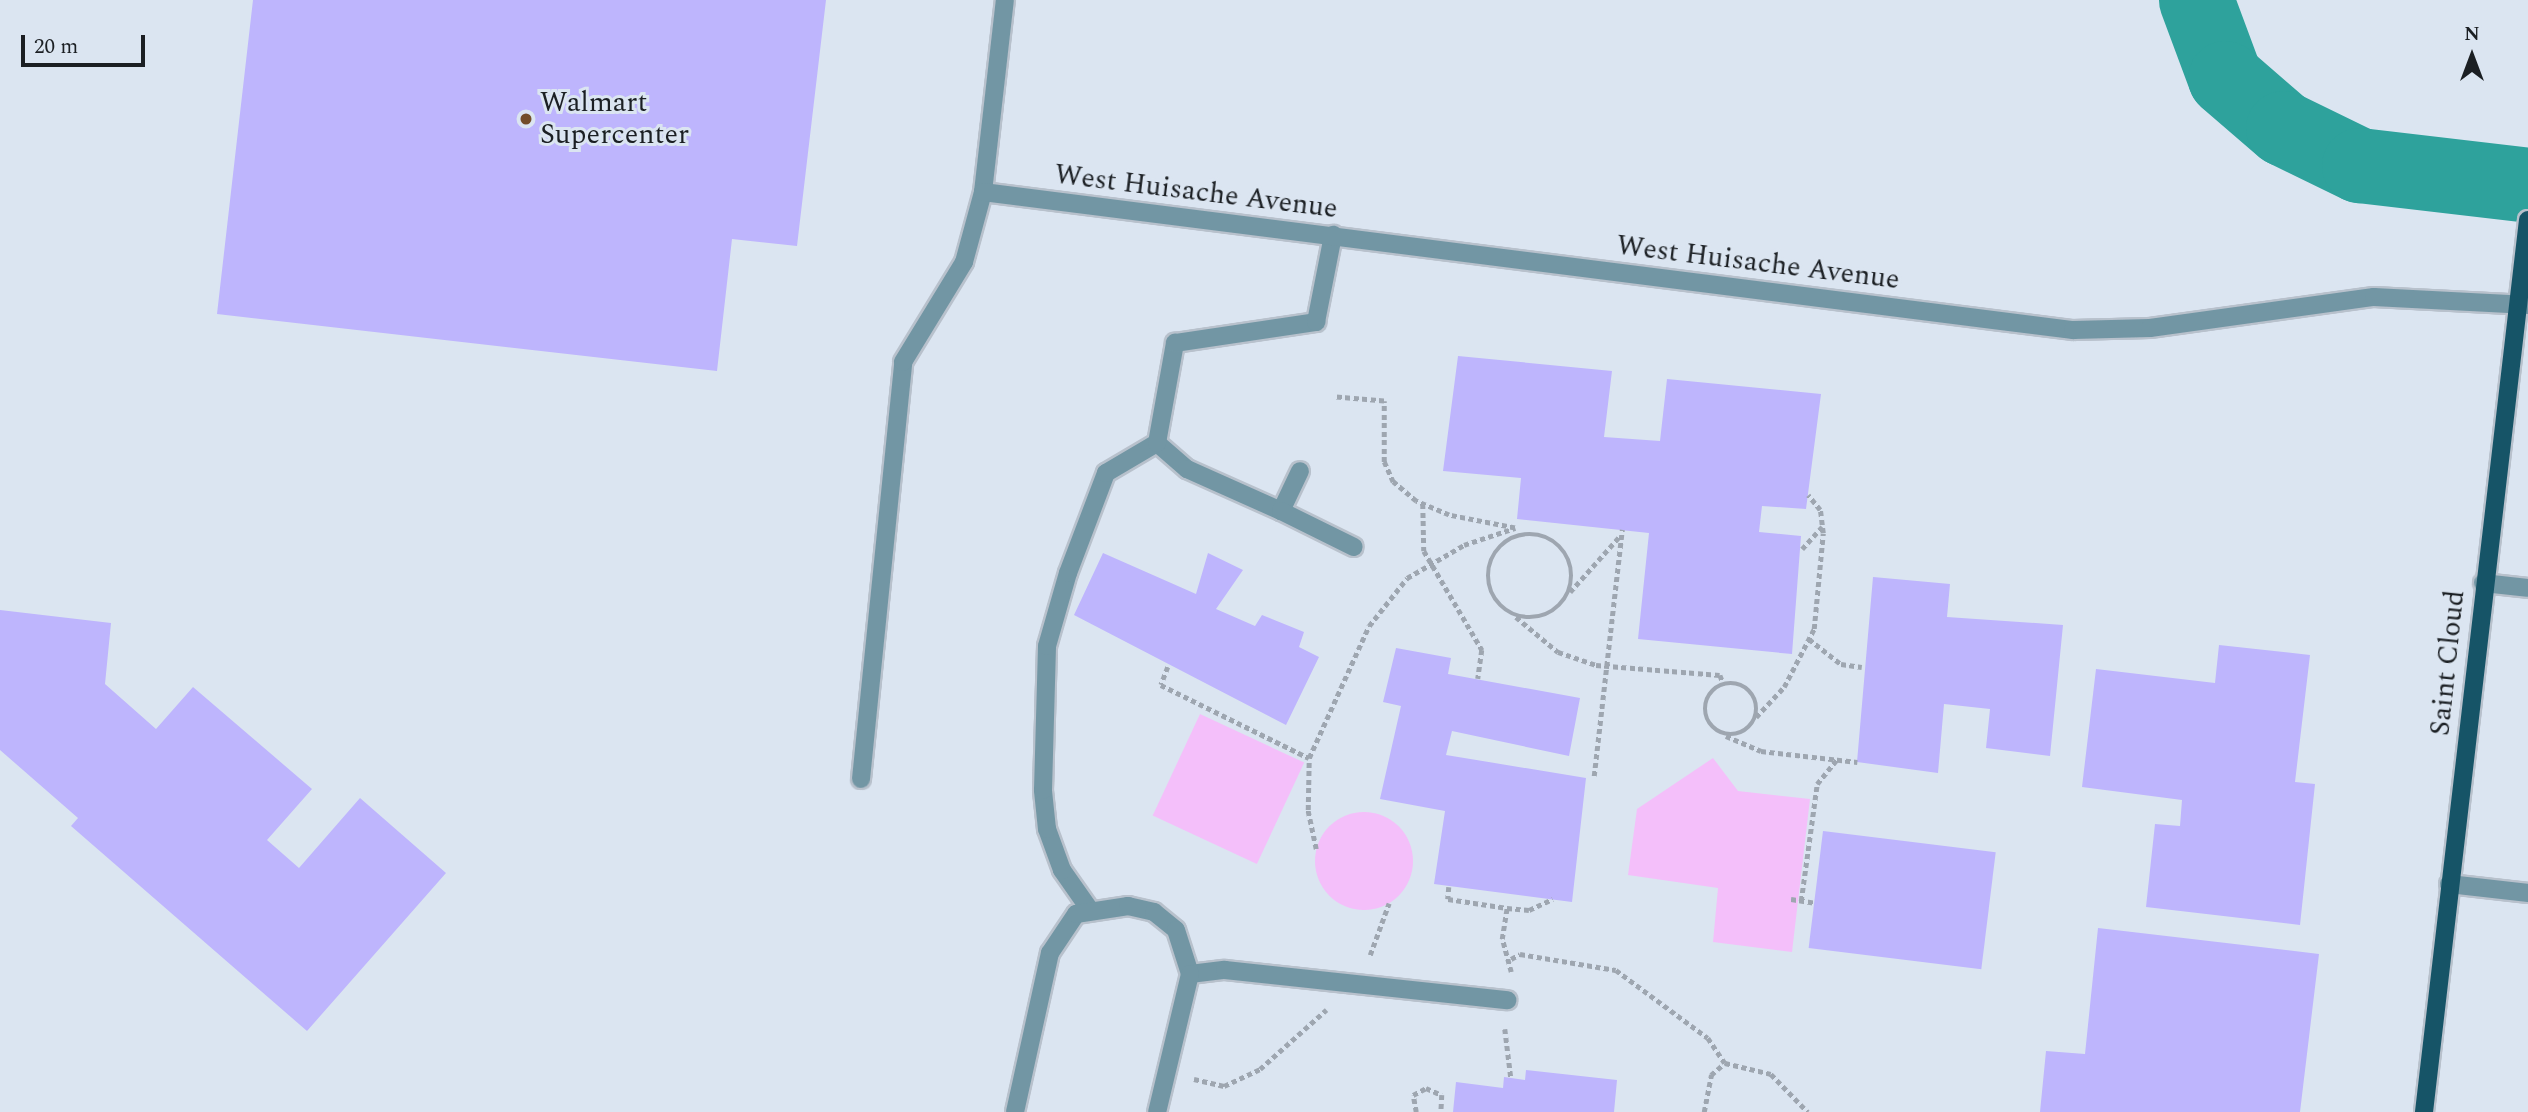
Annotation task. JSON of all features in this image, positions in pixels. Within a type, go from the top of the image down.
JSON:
[{"type":"main road","name":"Saint Cloud","points":[[2424,1112],[2483,583],[2521,304],[2528,220]]},
{"type":"street","points":[[861,779],[903,362],[964,262],[983,192],[1005,0]]},
{"type":"street","name":"West Huisache Avenue","points":[[983,192],[2073,330],[2150,328],[2374,297],[2521,304]]},
{"type":"street","points":[[1090,910],[1062,870],[1046,829],[1047,646],[1105,474],[1157,443],[1175,343],[1316,322],[1333,235]]},
{"type":"street","points":[[1157,443],[1187,469],[1354,547]]},
{"type":"street","points":[[1281,511],[1300,471]]},
{"type":"street","points":[[2483,583],[2528,588]]},
{"type":"street","points":[[2449,884],[2528,893]]},
{"type":"street","points":[[1015,1112],[1050,953],[1076,914],[1128,906],[1154,912],[1176,930],[1190,974],[1157,1112]]},
{"type":"street","points":[[1190,974],[1225,970],[1507,1000]]},
{"type":"path","points":[[1316,849],[1309,758],[1369,626],[1407,578],[1432,562],[1515,528],[1423,505],[1393,482],[1384,463],[1384,401],[1336,397]]},
{"type":"path","points":[[1722,734],[1738,734],[1784,687],[1809,639],[1819,594],[1822,526],[1808,495]]},
{"type":"path","points":[[1423,505],[1420,525],[1432,562],[1482,650],[1478,679]]},
{"type":"path","points":[[1802,549],[1822,526]]},
{"type":"path","points":[[1516,616],[1550,614],[1616,546],[1622,530],[1594,776]]},
{"type":"path","points":[[1569,593],[1570,564],[1553,542],[1526,534],[1504,543],[1492,555],[1487,582],[1499,606],[1516,616],[1558,652],[1605,666],[1720,675],[1724,685]]},
{"type":"path","points":[[1497,535],[1504,543]]},
{"type":"path","points":[[1809,639],[1841,664],[1862,667]]},
{"type":"path","points":[[1168,667],[1161,685],[1293,753],[1309,758]]},
{"type":"path","points":[[1724,685],[1750,693],[1756,717]]},
{"type":"path","points":[[1724,685],[1705,706],[1709,723],[1722,734],[1761,751],[1857,762]]},
{"type":"path","points":[[1801,901],[1817,784],[1837,759]]},
{"type":"path","points":[[1449,887],[1448,899],[1507,908]]},
{"type":"path","points":[[1791,899],[1815,903]]},
{"type":"path","points":[[1166,1071],[1224,1086],[1236,1081],[1313,1027],[1352,983],[1389,904]]},
{"type":"path","points":[[1511,958],[1520,954],[1616,970],[1708,1038],[1724,1063],[1772,1074],[1808,1112]]},
{"type":"path","points":[[1704,1112],[1711,1075],[1724,1063]]},
{"type":"path","points":[[1416,1112],[1413,1095],[1426,1088],[1441,1095],[1441,1112]]},
{"type":"shaded area","points":[[1200,714],[1304,763],[1257,864],[1153,816]]},
{"type":"shaded area","points":[[1713,758],[1738,791],[1810,799],[1792,952],[1713,942],[1718,888],[1628,875],[1637,809]]},
{"type":"shaded area","points":[[1364,812],[1383,815],[1399,826],[1410,842],[1413,861],[1410,880],[1399,896],[1383,907],[1364,910],[1345,907],[1329,896],[1318,880],[1315,861],[1318,842],[1329,826],[1345,815]]},
{"type":"building","name":"Walmart Supercenter","points":[[253,0],[826,0],[797,246],[732,239],[717,371],[217,314]]},
{"type":"building","points":[[1458,356],[1612,371],[1604,437],[1660,441],[1667,379],[1821,394],[1806,509],[1762,506],[1759,532],[1801,536],[1792,654],[1638,639],[1649,533],[1517,519],[1521,478],[1443,471]]},
{"type":"building","points":[[1103,553],[1196,594],[1208,553],[1243,570],[1216,609],[1255,626],[1262,615],[1304,632],[1299,647],[1319,657],[1286,725],[1074,615]]},
{"type":"building","points":[[1873,577],[1950,584],[1947,617],[2063,625],[2050,756],[1986,748],[1990,709],[1944,704],[1938,773],[1857,762]]},
{"type":"building","points":[[0,610],[111,623],[105,684],[156,729],[193,687],[312,789],[267,840],[299,868],[360,798],[446,873],[307,1031],[71,826],[78,818],[0,750]]},
{"type":"building","points":[[2219,645],[2310,655],[2295,782],[2315,784],[2300,925],[2146,907],[2155,824],[2180,826],[2182,800],[2082,787],[2096,669],[2215,683]]},
{"type":"building","points":[[1396,648],[1451,658],[1448,674],[1580,698],[1569,756],[1452,731],[1446,755],[1586,778],[1572,902],[1434,884],[1445,811],[1380,799],[1401,706],[1383,702]]},
{"type":"building","points":[[1823,831],[1996,852],[1981,969],[1809,948]]},
{"type":"building","points":[[2098,928],[2319,954],[2300,1112],[2040,1112],[2046,1051],[2085,1054]]},
{"type":"building","points":[[1526,1070],[1617,1080],[1614,1112],[1453,1112],[1456,1082],[1503,1088],[1504,1077],[1525,1080]]},
{"type":"waterway","points":[[2196,0],[2225,78],[2283,128],[2359,165],[2528,185]]},
{"type":"place","name":"Walmart Supercenter","points":[[526,119]]}]
